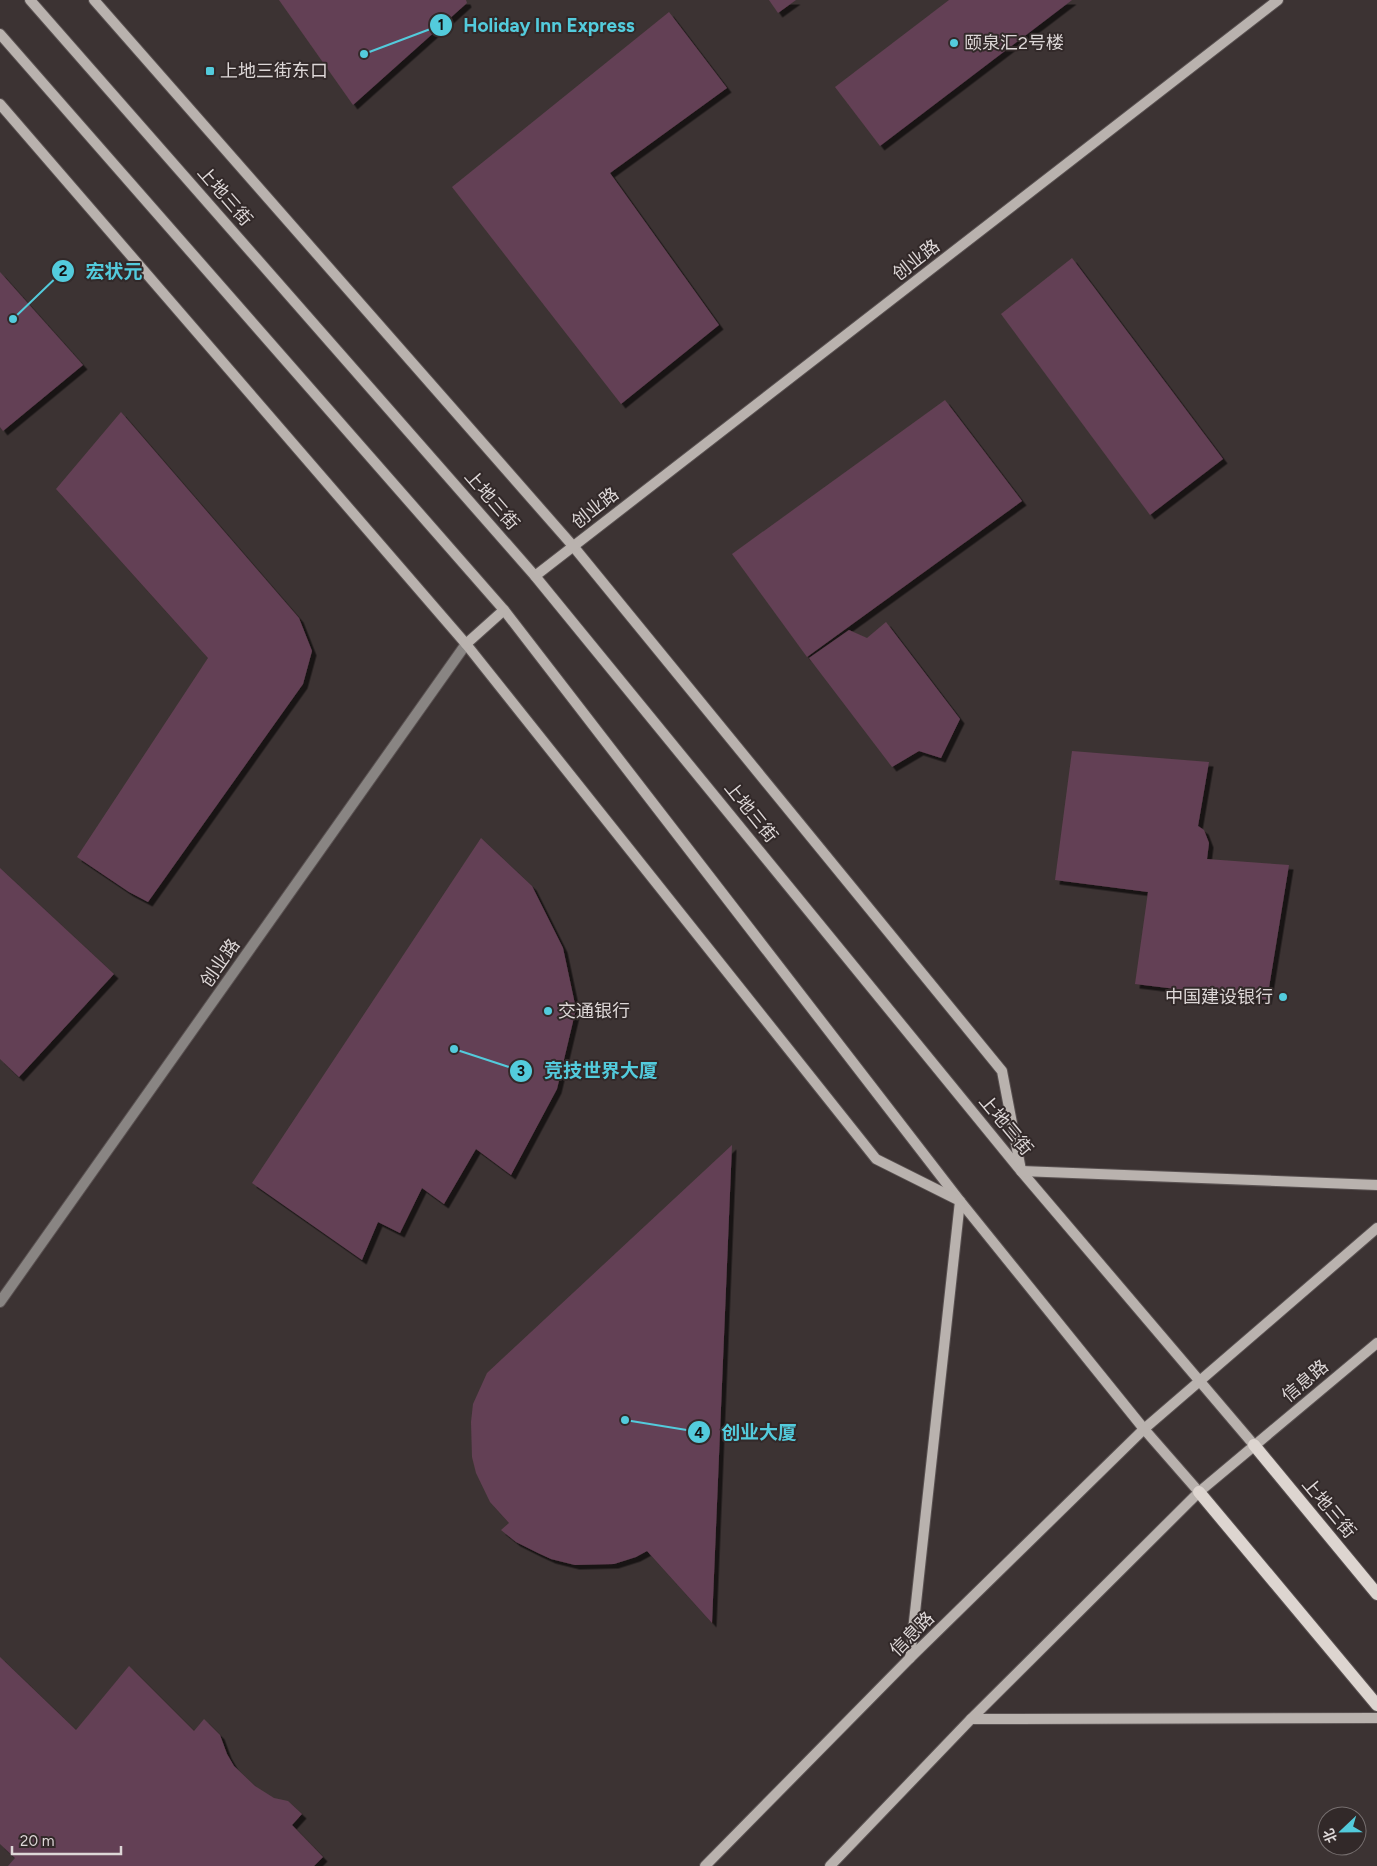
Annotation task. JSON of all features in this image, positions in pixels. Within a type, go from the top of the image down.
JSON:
[{"type":"main road","name":"上地三街","points":[[30,0],[535,576],[1021,1171]]},
{"type":"main road","name":"上地三街","points":[[94,0],[573,546],[1002,1071],[1021,1171]]},
{"type":"main road","name":"创业路","points":[[535,576],[1278,0]]},
{"type":"main road","points":[[0,34],[504,610],[960,1201],[1144,1429],[1377,1705]]},
{"type":"main road","points":[[0,104],[466,644],[876,1159],[960,1201]]},
{"type":"main road","points":[[466,644],[504,610]]},
{"type":"main road","points":[[1021,1171],[1377,1185]]},
{"type":"main road","points":[[1021,1171],[1254,1445]]},
{"type":"main road","points":[[910,1658],[960,1201]]},
{"type":"main road","name":"信息路","points":[[706,1866],[910,1658],[1144,1429],[1377,1228]]},
{"type":"main road","name":"信息路","points":[[971,1719],[1199,1492],[1377,1342]]},
{"type":"main road","name":"上地三街","points":[[1254,1445],[1377,1594]]},
{"type":"main road","points":[[830,1866],[971,1719],[1377,1718]]},
{"type":"street","name":"创业路","points":[[0,1302],[466,644]]},
{"type":"building","points":[[279,0],[466,0],[467,3],[353,105]]},
{"type":"building","points":[[769,0],[796,0],[778,13]]},
{"type":"building","name":"颐泉汇2号楼","points":[[949,0],[1072,0],[880,146],[835,87]]},
{"type":"building","points":[[669,12],[727,88],[610,173],[719,325],[621,404],[452,187]]},
{"type":"building","points":[[1072,258],[1223,459],[1150,515],[1001,314]]},
{"type":"building","points":[[0,272],[83,365],[3,431],[0,427]]},
{"type":"building","points":[[945,400],[1022,501],[807,657],[732,554]]},
{"type":"building","points":[[121,412],[299,618],[312,651],[303,684],[148,902],[129,892],[77,857],[208,658],[56,489]]},
{"type":"building","points":[[886,622],[960,719],[941,758],[919,751],[892,767],[809,658],[849,630],[867,638]]},
{"type":"building","points":[[1072,751],[1209,762],[1198,826],[1204,830],[1209,843],[1207,859],[1289,865],[1267,1000],[1135,984],[1148,892],[1055,880]]},
{"type":"building","points":[[481,838],[532,886],[563,948],[576,1009],[557,1089],[511,1175],[476,1149],[444,1204],[422,1188],[400,1233],[378,1222],[362,1260],[252,1183]]},
{"type":"building","points":[[0,868],[114,974],[19,1077],[0,1059]]},
{"type":"building","points":[[732,1145],[712,1623],[647,1551],[636,1557],[614,1564],[575,1565],[551,1559],[538,1553],[516,1542],[501,1530],[509,1523],[490,1502],[476,1473],[472,1457],[471,1422],[473,1404],[487,1373]]},
{"type":"building","points":[[0,1657],[76,1730],[129,1666],[194,1731],[204,1719],[220,1735],[234,1766],[255,1786],[274,1798],[288,1801],[302,1814],[292,1825],[323,1857],[314,1866],[8,1866],[15,1858],[0,1844]]},
{"type":"place","name":"颐泉汇2号楼","points":[[954,43]]},
{"type":"place","name":"Holiday Inn Express","points":[[364,54]]},
{"type":"place","name":"上地三街东口","points":[[210,71]]},
{"type":"place","name":"宏状元","points":[[13,319]]},
{"type":"place","name":"中国建设银行","points":[[1283,997]]},
{"type":"place","name":"交通银行","points":[[548,1011]]},
{"type":"place","name":"竞技世界大厦","points":[[454,1049]]},
{"type":"place","name":"创业大厦","points":[[625,1420]]}]
